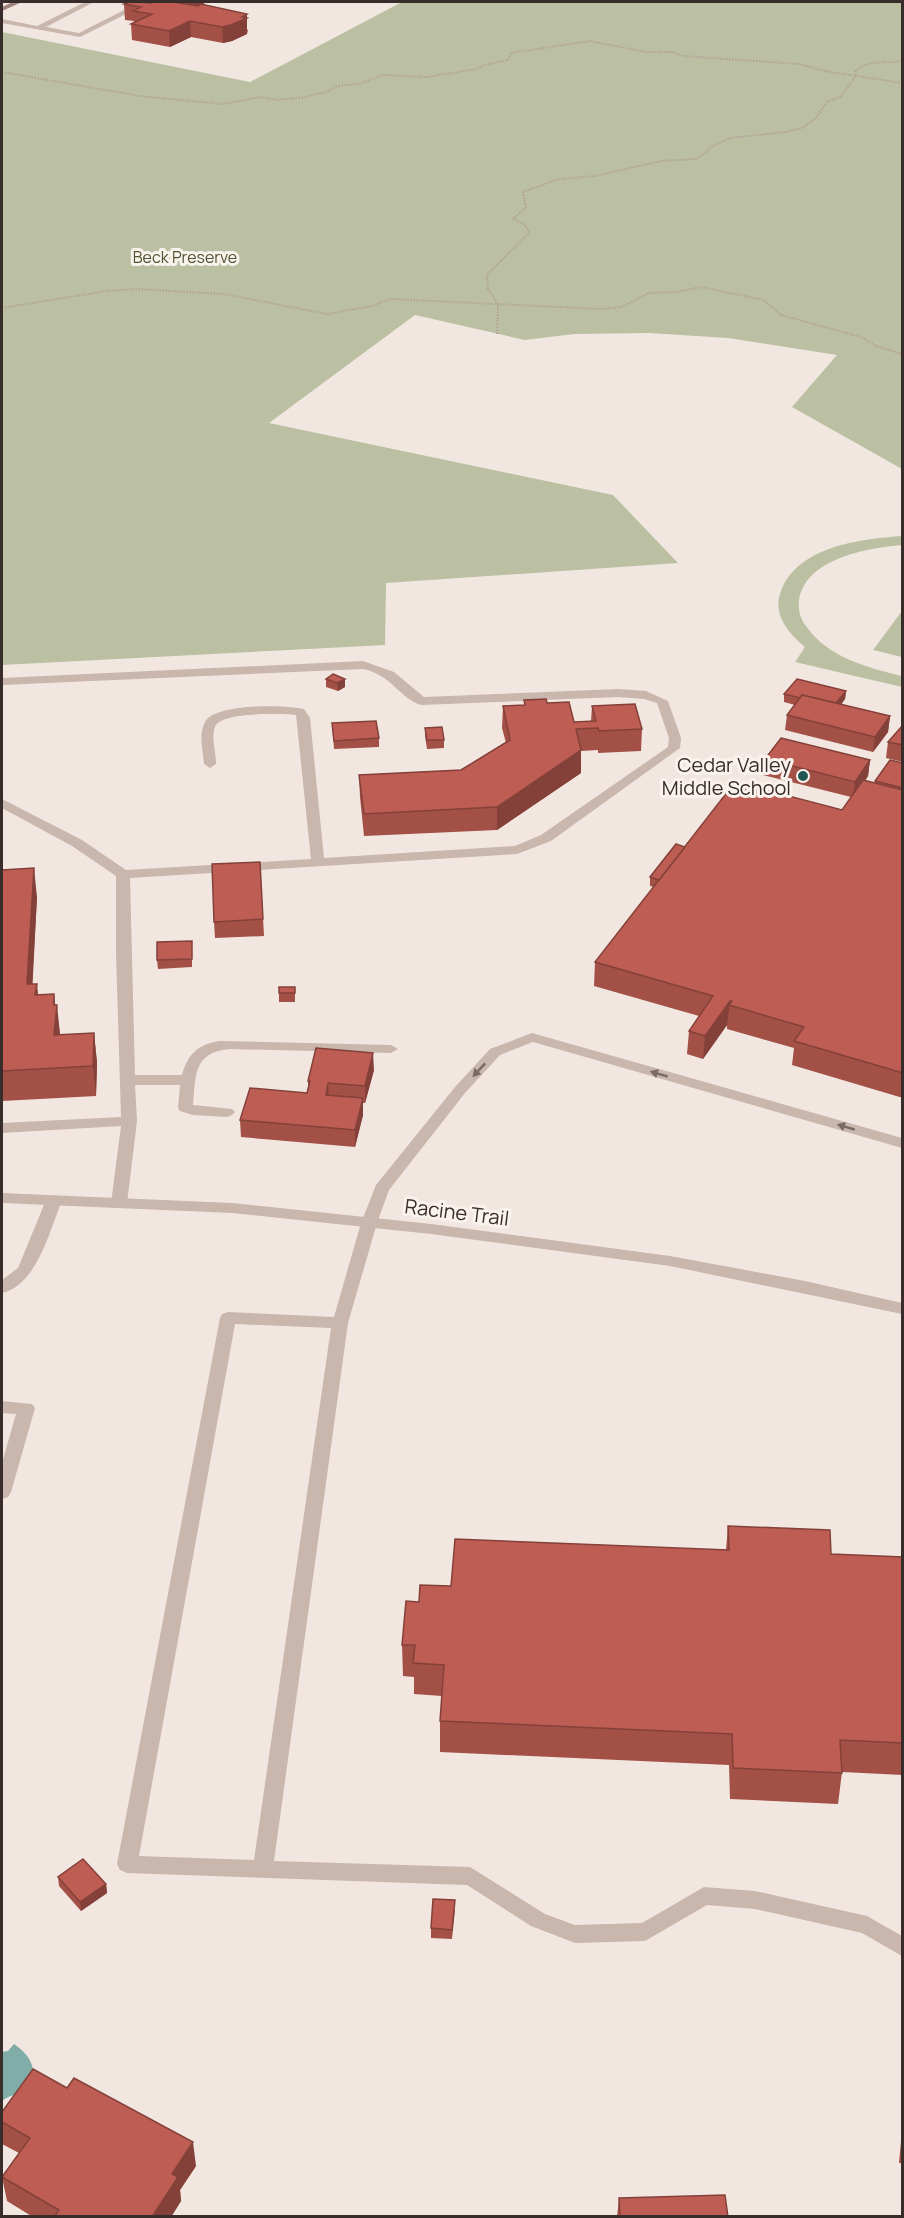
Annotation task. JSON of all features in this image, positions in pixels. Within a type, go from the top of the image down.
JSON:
[{"type":"street","points":[[2,9],[18,2]]},
{"type":"street","points":[[38,28],[90,2]]},
{"type":"street","points":[[2,21],[80,35],[140,4],[121,2]]},
{"type":"street","points":[[2,681],[363,666],[380,668],[395,676],[405,690],[422,701],[618,693],[646,695],[662,701],[675,738],[674,748],[546,838],[517,850],[493,853],[123,874],[77,843],[2,803]]},
{"type":"street","points":[[210,764],[209,724],[214,718],[235,713],[289,710],[300,712],[304,718],[318,862]]},
{"type":"street","points":[[119,1203],[129,1121],[123,874]]},
{"type":"street","points":[[263,1869],[340,1323],[369,1223],[382,1190],[460,1090],[495,1052],[532,1037],[903,1143]]},
{"type":"street","points":[[226,1112],[193,1110],[185,1107],[188,1080],[197,1054],[206,1047],[229,1045],[391,1049]]},
{"type":"street","points":[[128,1080],[188,1080]]},
{"type":"street","points":[[2,1128],[129,1121]]},
{"type":"street","name":"Racine Trail","points":[[2,1198],[232,1208],[369,1223],[670,1261],[806,1287],[903,1309]]},
{"type":"street","points":[[2,1288],[25,1271],[54,1200]]},
{"type":"street","points":[[340,1323],[228,1318],[127,1864],[470,1876],[538,1920],[575,1934],[645,1932],[704,1896],[755,1900],[867,1926],[903,1947]]},
{"type":"street","points":[[2,1407],[26,1408],[2,1492]]},
{"type":"path","points":[[2,72],[140,96],[223,104],[261,97],[277,100],[305,97],[326,92],[338,86],[359,84],[383,75],[426,77],[477,69],[484,65],[508,60],[512,53],[590,41],[645,52],[672,52],[683,56],[799,64],[903,83]]},
{"type":"path","points":[[497,334],[498,304],[489,289],[487,275],[530,232],[524,224],[513,219],[526,207],[523,192],[559,179],[595,176],[661,161],[697,159],[708,147],[735,136],[778,133],[807,127],[820,116],[827,102],[841,96],[856,76],[855,71],[860,66],[873,62],[903,61]]},
{"type":"path","points":[[2,308],[106,291],[135,289],[224,294],[327,314],[372,306],[390,299],[601,309],[622,307],[649,293],[677,292],[701,287],[765,300],[781,315],[861,337],[876,346],[903,354]]},
{"type":"green space","name":"Beck Preserve","points":[[402,2],[902,2],[902,469],[792,407],[837,355],[728,338],[649,333],[574,334],[525,340],[415,315],[269,423],[613,495],[678,563],[386,583],[385,645],[2,665],[2,32],[250,82]]},
{"type":"green space","points":[[902,536],[902,545],[856,553],[826,565],[813,574],[804,586],[799,604],[804,623],[825,646],[849,660],[902,676],[902,687],[795,662],[805,647],[783,622],[779,607],[781,591],[789,576],[801,564],[832,548],[850,543]]},
{"type":"green space","points":[[902,611],[902,657],[873,650]]},
{"type":"water","points":[[14,2044],[28,2058],[33,2075],[27,2088],[2,2101],[2,2052],[8,2051]]},
{"type":"building","points":[[173,2],[198,6],[201,4],[247,14],[242,17],[247,18],[222,27],[190,21],[169,31],[131,24],[152,14],[133,11],[141,7],[124,4]]},
{"type":"building","points":[[333,674],[345,679],[337,683],[326,679]]},
{"type":"building","points":[[797,679],[846,691],[836,703],[802,695],[800,698],[784,694]]},
{"type":"building","points":[[802,695],[890,716],[875,737],[787,715]]},
{"type":"building","points":[[546,699],[547,703],[569,702],[574,722],[596,721],[592,706],[635,704],[642,729],[599,731],[598,728],[576,729],[581,750],[497,807],[364,814],[359,775],[461,770],[510,740],[503,706],[525,705],[524,700]]},
{"type":"building","points":[[376,721],[379,738],[334,741],[332,723]]},
{"type":"building","points":[[903,725],[903,745],[888,742]]},
{"type":"building","points":[[442,727],[444,740],[427,740],[425,728]]},
{"type":"building","points":[[781,738],[870,760],[855,782],[765,759]]},
{"type":"building","points":[[890,760],[903,763],[903,788],[875,781]]},
{"type":"building","name":"Cedar Valley Middle School","points":[[863,780],[903,790],[903,1073],[794,1041],[804,1027],[729,1005],[732,1001],[705,1036],[689,1031],[713,996],[595,962],[735,782],[842,810]]},
{"type":"building","points":[[676,844],[685,847],[659,880],[650,877]]},
{"type":"building","points":[[260,862],[263,919],[214,922],[212,864]]},
{"type":"building","points":[[34,868],[27,984],[37,984],[35,995],[54,994],[54,1005],[57,1005],[54,1035],[94,1033],[93,1066],[2,1071],[2,870]]},
{"type":"building","points":[[192,941],[192,959],[157,960],[157,942]]},
{"type":"building","points":[[279,987],[295,987],[295,993],[279,993]]},
{"type":"building","points":[[316,1048],[373,1053],[365,1086],[328,1083],[326,1095],[363,1098],[355,1130],[240,1120],[250,1088],[307,1093]]},
{"type":"building","points":[[728,1526],[830,1530],[831,1554],[903,1557],[903,1743],[840,1740],[842,1773],[733,1768],[732,1734],[440,1721],[444,1665],[413,1663],[415,1645],[402,1645],[406,1601],[419,1602],[420,1585],[451,1586],[455,1539],[729,1550]]},
{"type":"building","points":[[83,1859],[106,1884],[80,1902],[58,1877]]},
{"type":"building","points":[[433,1899],[455,1900],[452,1930],[431,1928]]},
{"type":"building","points":[[33,2069],[67,2088],[74,2078],[193,2142],[172,2174],[178,2177],[152,2217],[54,2217],[59,2210],[2,2177],[30,2138],[2,2122],[2,2112]]},
{"type":"building","points":[[725,2195],[728,2217],[620,2217],[619,2198]]},
{"type":"place","name":"Cedar Valley Middle School","points":[[803,776]]}]
